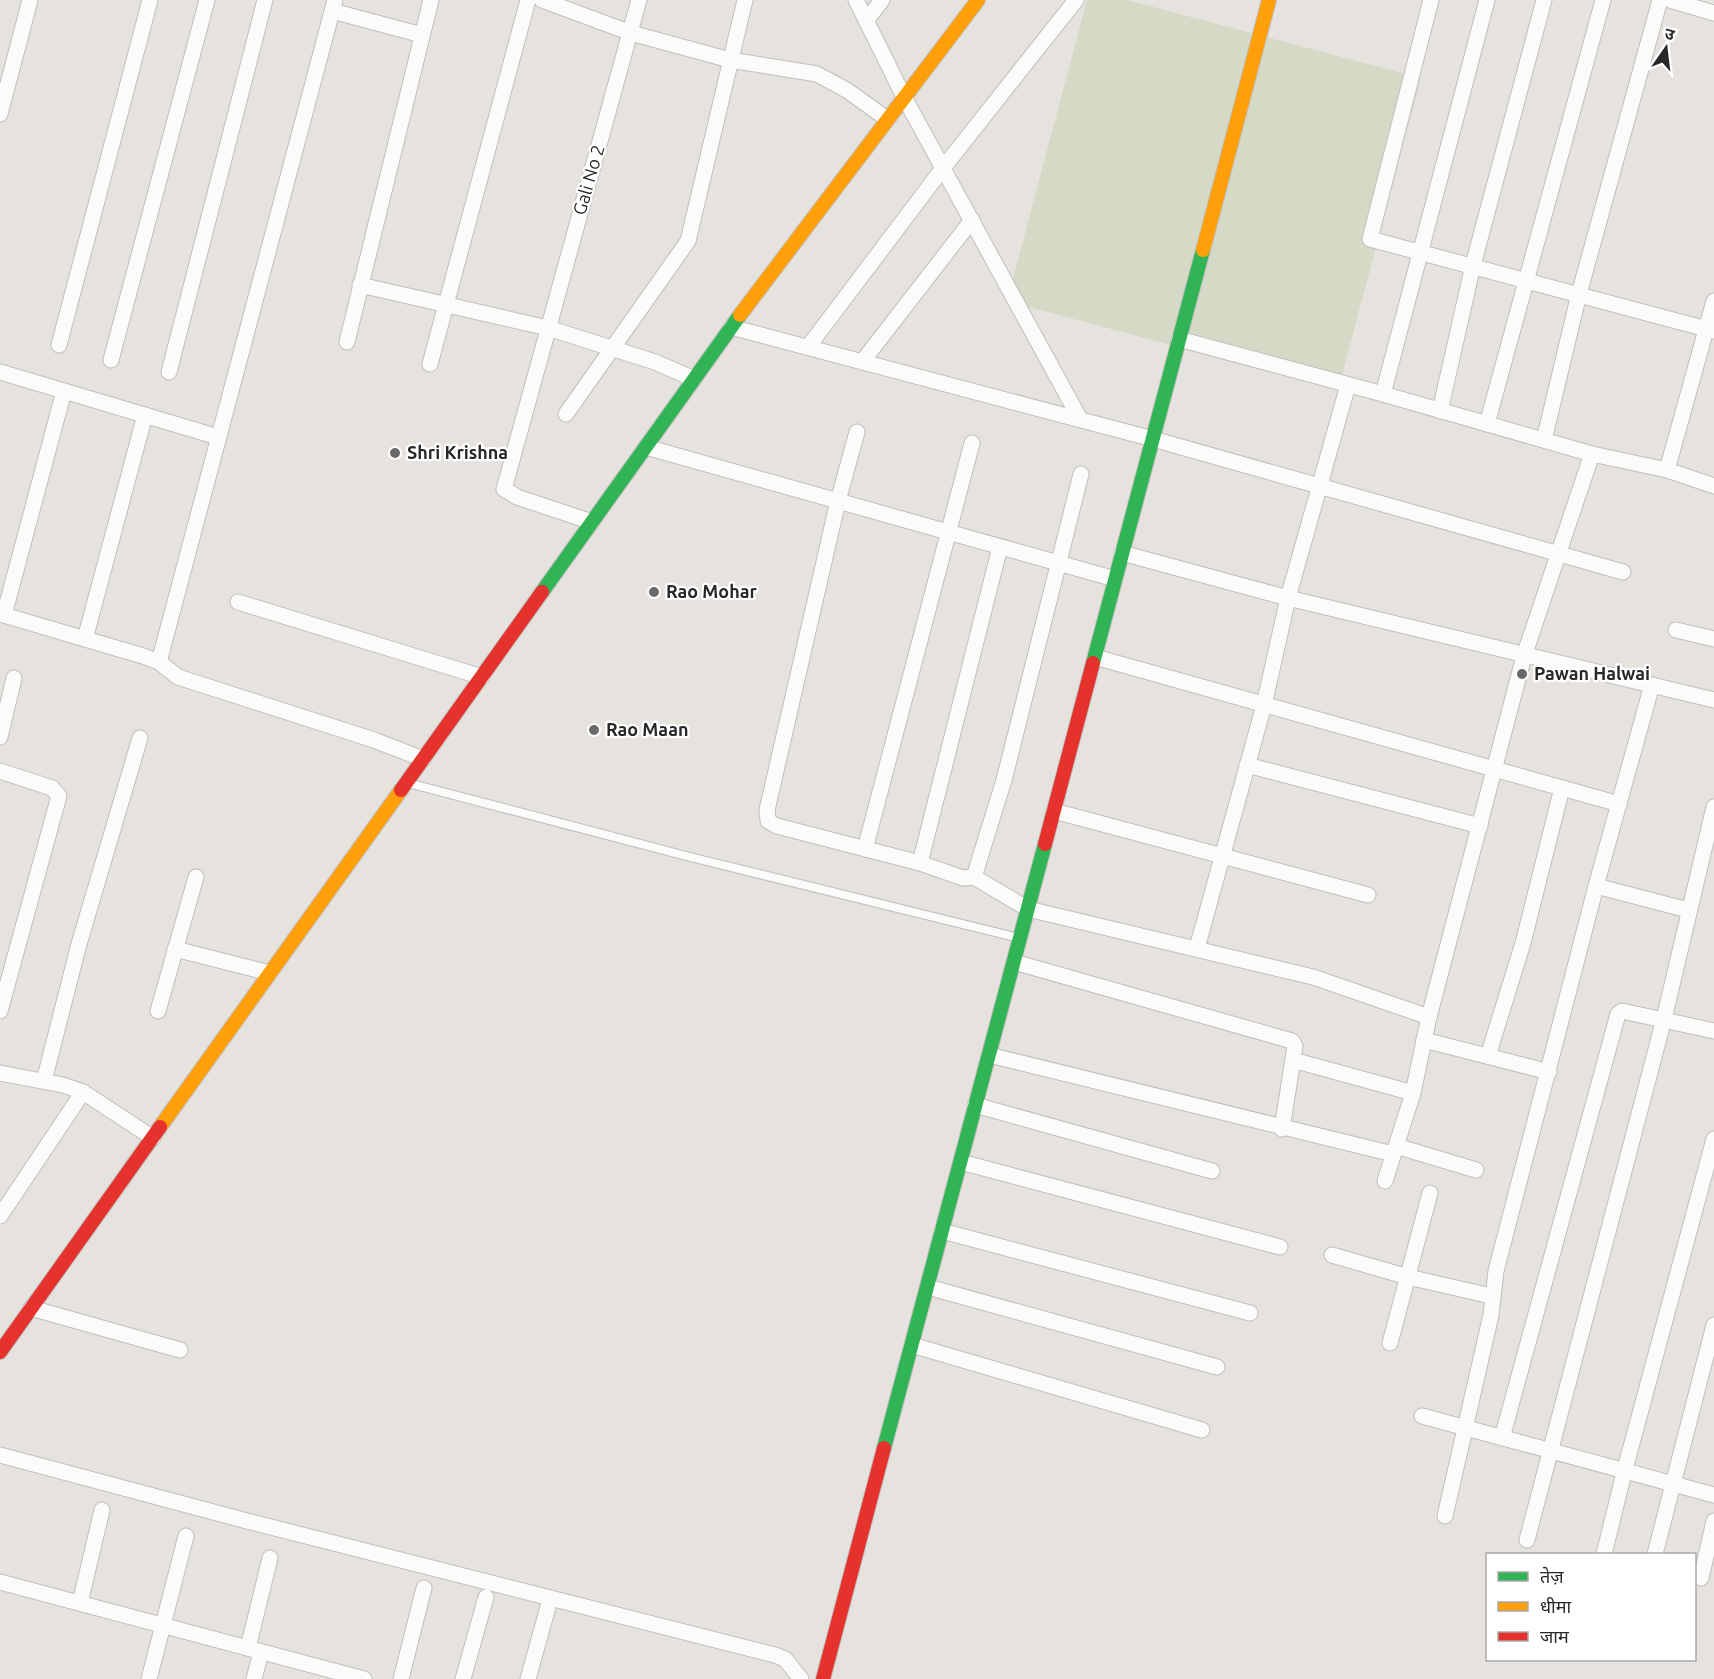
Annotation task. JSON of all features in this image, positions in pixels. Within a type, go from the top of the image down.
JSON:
[{"type":"street","points":[[0,114],[30,0]]},
{"type":"street","points":[[59,345],[150,0]]},
{"type":"street","points":[[111,360],[207,0]]},
{"type":"street","points":[[169,372],[265,0]]},
{"type":"street","points":[[347,342],[430,0]]},
{"type":"street","points":[[429,363],[528,0]]},
{"type":"street","points":[[542,0],[631,33],[730,60],[817,74],[887,119]]},
{"type":"street","points":[[631,33],[639,0]]},
{"type":"street","points":[[566,414],[610,348],[688,241],[746,0]]},
{"type":"street","points":[[856,0],[904,97],[1080,419]]},
{"type":"street","points":[[866,21],[882,0]]},
{"type":"street","points":[[0,1352],[731,327],[978,0]]},
{"type":"street","points":[[808,347],[1076,0]]},
{"type":"street","points":[[823,1679],[1269,0]]},
{"type":"street","points":[[1431,0],[1370,239],[1710,330]]},
{"type":"street","points":[[1383,394],[1486,0]]},
{"type":"street","points":[[1440,411],[1473,265],[1544,0]]},
{"type":"street","points":[[1487,424],[1603,0]]},
{"type":"street","points":[[1544,440],[1579,294],[1660,0]]},
{"type":"street","points":[[1670,0],[1714,13]]},
{"type":"street","points":[[159,662],[334,5],[422,35]]},
{"type":"street","name":"Gali No 2","points":[[592,522],[517,497],[504,489],[631,33]]},
{"type":"street","points":[[862,362],[972,220]]},
{"type":"street","points":[[360,285],[548,328],[694,379]]},
{"type":"street","points":[[1667,470],[1710,330],[1714,301]]},
{"type":"street","points":[[731,327],[1153,439],[1623,572]]},
{"type":"street","points":[[1179,339],[1592,454],[1667,470],[1714,486]]},
{"type":"street","points":[[0,372],[218,436]]},
{"type":"street","points":[[1197,948],[1264,705],[1288,598],[1322,487],[1348,385]]},
{"type":"street","points":[[64,391],[2,615],[159,662],[178,677],[374,740],[423,759]]},
{"type":"street","points":[[85,639],[145,415]]},
{"type":"street","points":[[856,432],[838,501],[768,810],[768,821],[777,826],[920,863],[963,878],[974,877],[1028,909],[1312,977],[1429,1017]]},
{"type":"street","points":[[865,849],[972,443]]},
{"type":"street","points":[[646,447],[1115,579]]},
{"type":"street","points":[[1385,1181],[1413,1093],[1429,1017],[1524,656],[1592,454]]},
{"type":"street","points":[[974,877],[1004,780],[1056,563],[1081,474]]},
{"type":"street","points":[[920,863],[1000,547]]},
{"type":"street","points":[[1122,553],[1288,598],[1714,700]]},
{"type":"street","points":[[238,602],[482,677]]},
{"type":"street","points":[[1676,630],[1714,639]]},
{"type":"street","points":[[1095,657],[1619,804]]},
{"type":"street","points":[[0,737],[14,678]]},
{"type":"street","points":[[1445,1516],[1491,1316],[1491,1296],[1596,886],[1652,685]]},
{"type":"street","points":[[44,1082],[97,880],[141,738]]},
{"type":"street","points":[[1247,765],[1480,826]]},
{"type":"street","points":[[0,771],[52,788],[59,796],[0,1011]]},
{"type":"street","points":[[1488,1056],[1523,943],[1562,788]]},
{"type":"street","points":[[1527,1539],[1664,1019],[1714,807]]},
{"type":"street","points":[[1054,811],[1368,895]]},
{"type":"street","points":[[158,1011],[196,877]]},
{"type":"street","points":[[1596,886],[1689,910]]},
{"type":"street","points":[[175,949],[270,973]]},
{"type":"street","points":[[1014,962],[1286,1038],[1295,1046],[1282,1128]]},
{"type":"street","points":[[1502,1438],[1618,1014],[1622,1011],[1714,1031]]},
{"type":"street","points":[[1424,1040],[1549,1072]]},
{"type":"street","points":[[989,1055],[1282,1128],[1395,1150],[1476,1170]]},
{"type":"street","points":[[1293,1060],[1413,1093]]},
{"type":"street","points":[[0,1073],[83,1092],[153,1138]]},
{"type":"street","points":[[0,1216],[83,1092]]},
{"type":"street","points":[[975,1106],[1212,1171]]},
{"type":"street","points":[[1604,1553],[1714,1139]]},
{"type":"street","points":[[961,1162],[1280,1248]]},
{"type":"street","points":[[1390,1343],[1430,1193]]},
{"type":"street","points":[[942,1231],[1250,1313]]},
{"type":"street","points":[[1332,1255],[1408,1277],[1491,1296]]},
{"type":"street","points":[[927,1287],[1217,1367]]},
{"type":"street","points":[[31,1308],[180,1350]]},
{"type":"street","points":[[1655,1553],[1714,1325]]},
{"type":"street","points":[[912,1345],[1202,1430]]},
{"type":"street","points":[[1422,1416],[1674,1482],[1714,1495]]},
{"type":"street","points":[[0,1455],[247,1521],[775,1655],[785,1659],[801,1679]]},
{"type":"street","points":[[80,1604],[102,1510]]},
{"type":"street","points":[[1701,1578],[1714,1521]]},
{"type":"street","points":[[149,1679],[186,1536]]},
{"type":"street","points":[[254,1679],[255,1650],[270,1558]]},
{"type":"street","points":[[0,1582],[364,1679]]},
{"type":"street","points":[[401,1679],[424,1588]]},
{"type":"street","points":[[463,1679],[486,1597]]},
{"type":"street","points":[[528,1679],[548,1607]]},
{"type":"lane","points":[[407,782],[694,858],[1020,938]]},
{"type":"green space","points":[[1087,0],[1127,0],[1421,78],[1338,390],[1007,301]]},
{"type":"traffic: fast","points":[[1093,663],[1203,250]]},
{"type":"traffic: fast","points":[[542,592],[740,315]]},
{"type":"traffic: fast","points":[[884,1448],[1045,844]]},
{"type":"traffic: slow","points":[[740,315],[978,0]]},
{"type":"traffic: slow","points":[[1203,250],[1269,0]]},
{"type":"traffic: slow","points":[[160,1127],[401,790]]},
{"type":"traffic: jam","points":[[401,790],[542,592]]},
{"type":"traffic: jam","points":[[1045,844],[1093,663]]},
{"type":"traffic: jam","points":[[0,1352],[160,1127]]},
{"type":"traffic: jam","points":[[823,1679],[884,1448]]},
{"type":"place","name":"Shri Krishna","points":[[395,453]]},
{"type":"place","name":"Rao Mohar","points":[[654,592]]},
{"type":"place","name":"Pawan Halwai","points":[[1522,674]]},
{"type":"place","name":"Rao Maan","points":[[594,730]]}]
